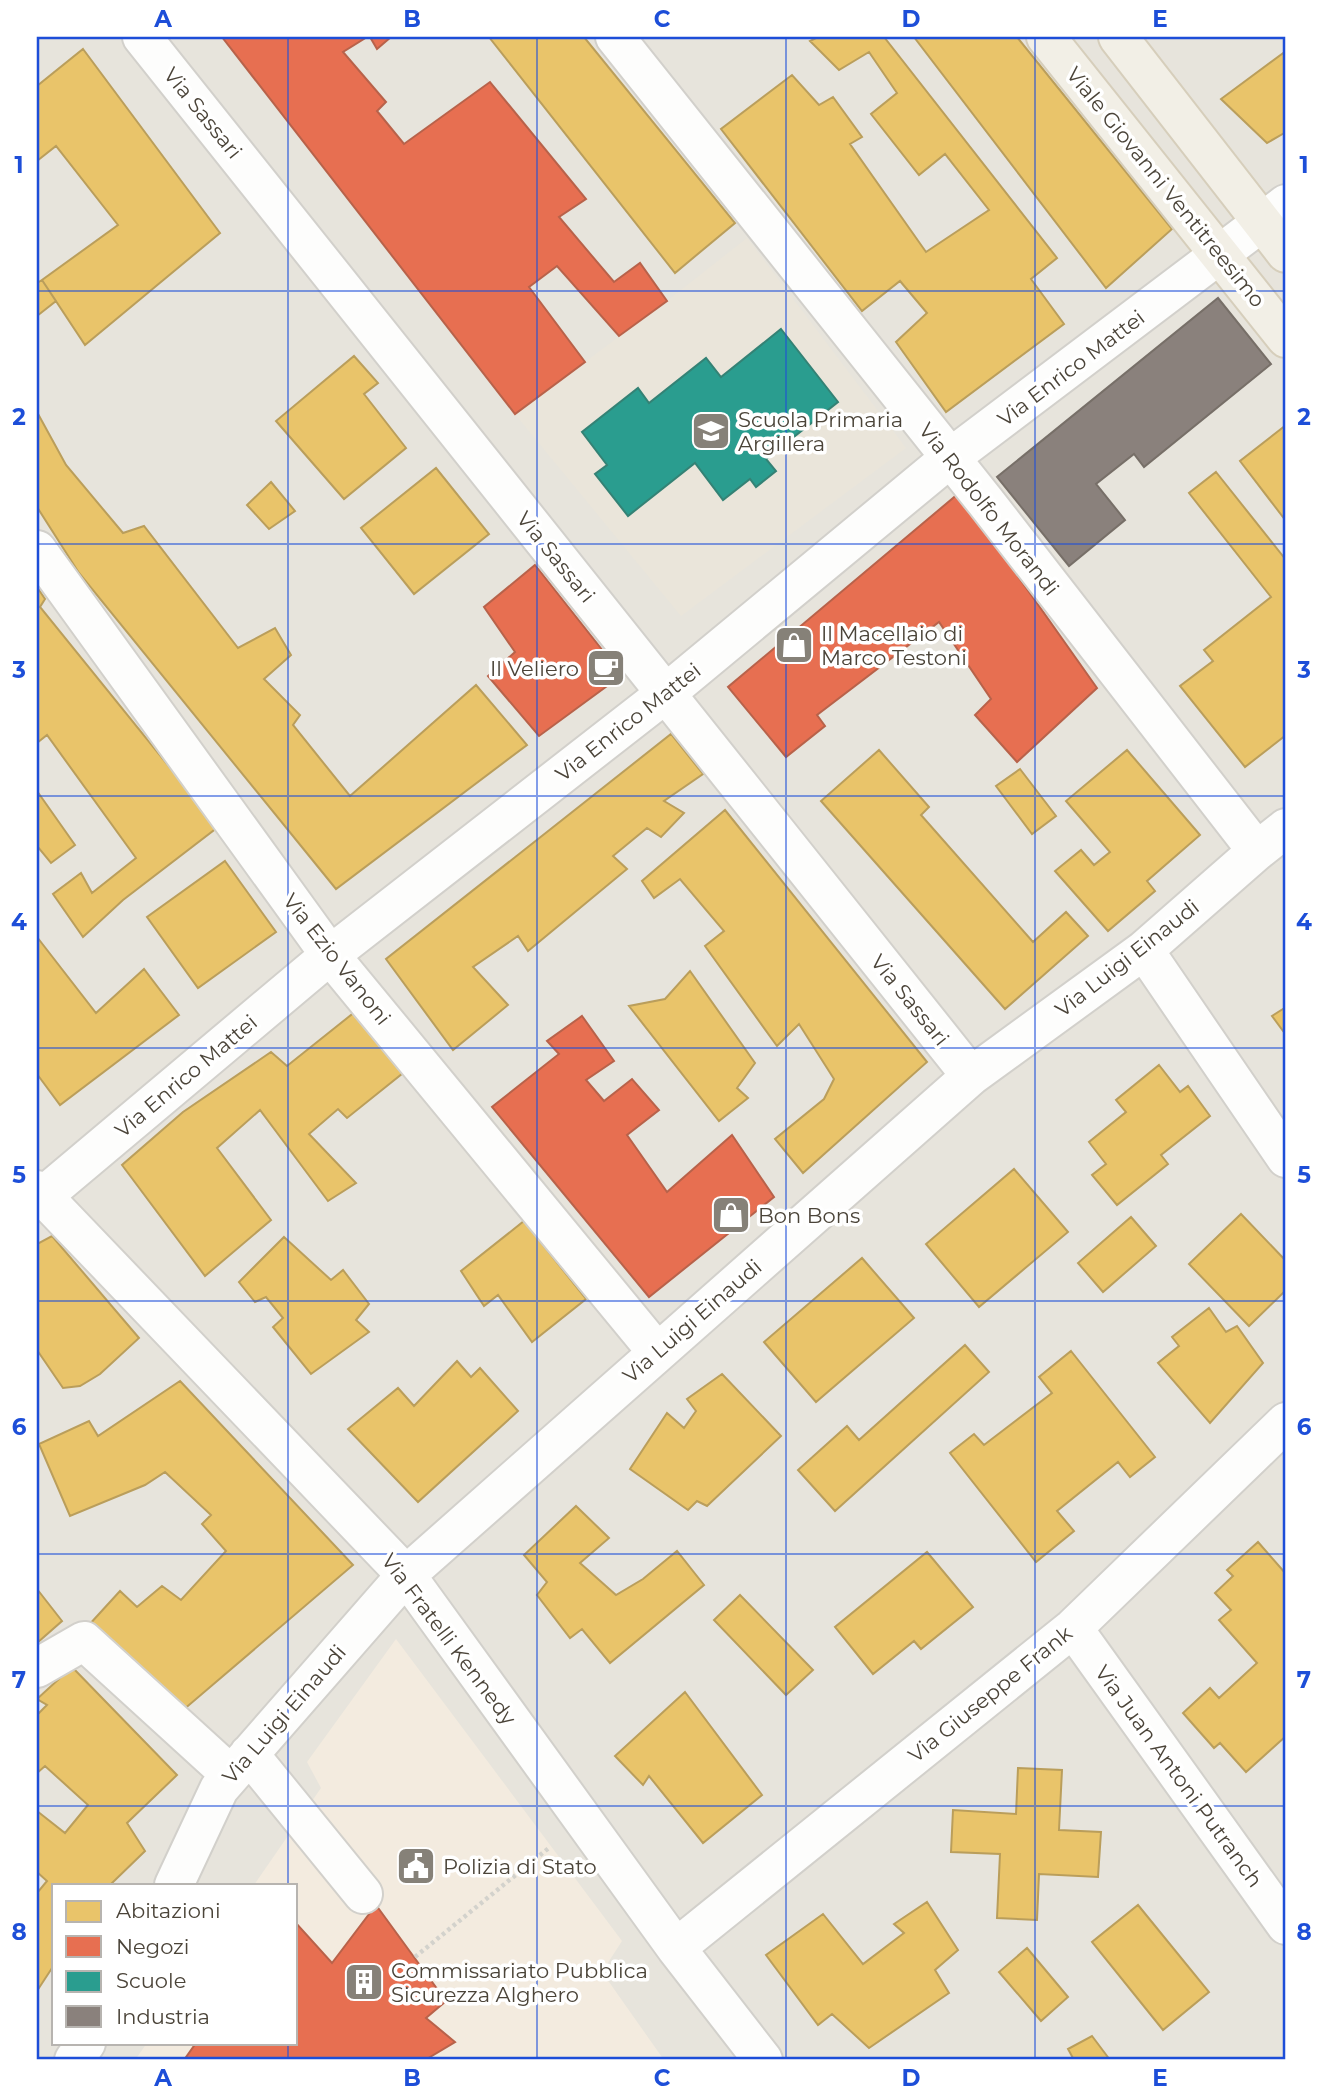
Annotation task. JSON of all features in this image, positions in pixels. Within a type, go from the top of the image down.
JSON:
[{"type":"main road","name":"Viale Giovanni Ventitreesimo","points":[[1046,37],[1286,338]]},
{"type":"main road","points":[[1118,37],[1274,213],[1286,253]]},
{"type":"street","name":"Via Sassari","points":[[142,37],[971,1076]]},
{"type":"street","name":"Via Rodolfo Morandi","points":[[615,37],[950,458],[1272,839]]},
{"type":"street","name":"Via Enrico Mattei","points":[[39,1193],[330,955],[665,694],[950,458],[1274,213]]},
{"type":"street","name":"Via Ezio Vanoni","points":[[37,550],[330,955],[657,1352]]},
{"type":"street","name":"Via Luigi Einaudi","points":[[174,1884],[219,1789],[406,1575],[971,1076],[1144,950],[1272,839]]},
{"type":"street","points":[[1144,950],[1286,1157]]},
{"type":"street","name":"Via Fratelli Kennedy","points":[[39,1193],[406,1575],[676,1948],[763,2060]]},
{"type":"street","name":"Via Giuseppe Frank","points":[[676,1948],[1073,1628],[1286,1422]]},
{"type":"street","name":"Via Juan Antoni Putranch","points":[[1073,1628],[1286,1925]]},
{"type":"street","points":[[37,1668],[84,1641],[240,1765],[363,1894]]},
{"type":"street","points":[[74,2060],[85,2044]]},
{"type":"path","points":[[415,1957],[551,1846]]},
{"type":"shaded area","points":[[37,37],[1286,37],[1286,2060],[37,2060]]},
{"type":"shaded area","name":"Scuola Primaria Argillera","points":[[747,238],[906,448],[681,616],[515,414]]},
{"type":"shaded area","name":"Polizia di Stato","points":[[396,1639],[622,1941],[602,1972],[664,2060],[135,2060],[146,2044],[298,2044],[298,1884],[255,1884],[321,1788],[307,1762]]},
{"type":"building: Abitazioni","points":[[489,37],[584,37],[735,223],[675,273]]},
{"type":"building: Abitazioni","points":[[818,37],[884,37],[1057,258],[1031,279],[1064,324],[946,412],[896,342],[927,313],[900,281],[862,311],[721,129],[792,75],[819,105],[833,97],[862,137],[850,144],[926,252],[989,210],[945,154],[919,175],[871,114],[897,93],[869,52],[839,70],[810,41]]},
{"type":"building: Abitazioni","points":[[914,37],[1017,37],[1172,229],[1106,288]]},
{"type":"building: Abitazioni","points":[[83,49],[220,233],[85,345],[42,280],[118,225],[56,146],[37,161],[37,86]]},
{"type":"building: Abitazioni","points":[[1286,51],[1286,132],[1267,143],[1221,99]]},
{"type":"building: Abitazioni","points":[[42,280],[56,301],[37,316],[37,283]]},
{"type":"building: Abitazioni","points":[[354,356],[378,383],[364,394],[406,448],[344,499],[276,421]]},
{"type":"building: Abitazioni","points":[[37,412],[66,465],[123,533],[144,526],[238,648],[275,628],[291,655],[264,679],[300,715],[293,725],[350,796],[476,685],[527,745],[336,889],[79,573],[37,507]]},
{"type":"building: Abitazioni","points":[[1286,425],[1286,521],[1240,461]]},
{"type":"building: Abitazioni","points":[[436,468],[489,534],[414,594],[361,528]]},
{"type":"building: Abitazioni","points":[[1216,472],[1286,560],[1286,735],[1245,767],[1180,686],[1213,661],[1204,650],[1271,597],[1189,493]]},
{"type":"building: Abitazioni","points":[[271,482],[295,511],[269,529],[247,505]]},
{"type":"building: Abitazioni","points":[[37,587],[45,599],[40,607],[218,827],[123,900],[83,937],[53,894],[81,873],[92,893],[136,858],[47,735],[37,743]]},
{"type":"building: Abitazioni","points":[[671,734],[703,774],[664,801],[684,813],[661,837],[647,828],[613,856],[627,869],[528,951],[518,936],[473,967],[508,1005],[453,1050],[386,959]]},
{"type":"building: Abitazioni","points":[[879,750],[929,807],[921,815],[1033,942],[1066,912],[1088,936],[1005,1009],[821,801]]},
{"type":"building: Abitazioni","points":[[1127,750],[1200,835],[1147,881],[1155,891],[1108,931],[1055,871],[1081,850],[1094,865],[1110,852],[1066,801]]},
{"type":"building: Abitazioni","points":[[1020,769],[1056,816],[1032,834],[996,786]]},
{"type":"building: Abitazioni","points":[[37,791],[75,845],[51,863],[37,846]]},
{"type":"building: Abitazioni","points":[[725,810],[927,1062],[803,1173],[775,1139],[824,1099],[834,1079],[799,1024],[777,1046],[705,946],[724,931],[680,879],[654,898],[642,881]]},
{"type":"building: Abitazioni","points":[[225,861],[276,932],[198,988],[147,917]]},
{"type":"building: Abitazioni","points":[[37,937],[96,1013],[144,969],[179,1015],[60,1105],[37,1074]]},
{"type":"building: Abitazioni","points":[[690,971],[755,1063],[737,1088],[748,1098],[719,1121],[629,1006],[665,999]]},
{"type":"building: Abitazioni","points":[[361,1007],[408,1069],[347,1118],[338,1109],[309,1134],[356,1183],[328,1201],[260,1110],[217,1148],[271,1220],[205,1276],[122,1165],[183,1112],[271,1052],[287,1066]]},
{"type":"building: Abitazioni","points":[[1286,1007],[1286,1035],[1272,1016]]},
{"type":"building: Abitazioni","points":[[1159,1065],[1180,1092],[1188,1086],[1210,1116],[1161,1155],[1168,1164],[1117,1205],[1092,1175],[1106,1164],[1089,1142],[1126,1112],[1116,1100]]},
{"type":"building: Abitazioni","points":[[1014,1169],[1068,1232],[979,1307],[926,1244]]},
{"type":"building: Abitazioni","points":[[1241,1214],[1286,1261],[1286,1290],[1249,1326],[1189,1264]]},
{"type":"building: Abitazioni","points":[[1131,1217],[1156,1246],[1103,1292],[1078,1263]]},
{"type":"building: Abitazioni","points":[[524,1221],[586,1299],[532,1342],[498,1295],[484,1306],[461,1271]]},
{"type":"building: Abitazioni","points":[[52,1236],[139,1338],[100,1374],[80,1386],[63,1388],[37,1350],[37,1244]]},
{"type":"building: Abitazioni","points":[[284,1237],[331,1280],[343,1270],[369,1304],[356,1320],[369,1332],[311,1374],[273,1327],[283,1318],[266,1297],[255,1302],[239,1282]]},
{"type":"building: Abitazioni","points":[[862,1258],[914,1318],[816,1402],[764,1342]]},
{"type":"building: Abitazioni","points":[[1209,1308],[1226,1332],[1237,1326],[1263,1363],[1210,1423],[1158,1363],[1179,1346],[1172,1337]]},
{"type":"building: Abitazioni","points":[[965,1345],[989,1372],[835,1511],[798,1470],[847,1426],[859,1440]]},
{"type":"building: Abitazioni","points":[[1071,1351],[1155,1457],[1130,1477],[1118,1462],[1057,1511],[1074,1531],[1036,1562],[950,1453],[974,1434],[984,1445],[1052,1393],[1039,1377]]},
{"type":"building: Abitazioni","points":[[457,1361],[471,1377],[480,1368],[518,1411],[418,1502],[348,1429],[398,1388],[414,1406]]},
{"type":"building: Abitazioni","points":[[722,1374],[781,1436],[707,1506],[697,1501],[688,1510],[630,1469],[667,1413],[684,1428],[696,1411],[687,1399]]},
{"type":"building: Abitazioni","points":[[180,1381],[353,1565],[182,1711],[88,1626],[120,1591],[137,1607],[162,1586],[181,1600],[226,1551],[202,1524],[211,1515],[165,1472],[145,1485],[70,1516],[39,1444],[89,1421],[98,1436]]},
{"type":"building: Abitazioni","points":[[576,1506],[609,1538],[580,1563],[616,1595],[643,1579],[677,1551],[704,1585],[610,1663],[582,1629],[570,1638],[537,1595],[547,1582],[524,1555]]},
{"type":"building: Abitazioni","points":[[1258,1542],[1286,1574],[1286,1736],[1246,1772],[1220,1743],[1214,1748],[1183,1713],[1210,1688],[1219,1698],[1257,1663],[1219,1620],[1231,1610],[1215,1593],[1233,1576],[1227,1570]]},
{"type":"building: Abitazioni","points":[[927,1552],[973,1607],[921,1649],[914,1641],[873,1674],[835,1627]]},
{"type":"building: Abitazioni","points":[[37,1589],[62,1621],[37,1643]]},
{"type":"building: Abitazioni","points":[[740,1595],[813,1670],[786,1695],[714,1620]]},
{"type":"building: Abitazioni","points":[[72,1667],[177,1775],[127,1823],[145,1851],[111,1884],[52,1884],[52,1968],[37,1991],[37,1893],[47,1881],[37,1872],[37,1811],[65,1833],[88,1805],[45,1766],[37,1773],[37,1715],[47,1705],[37,1699]]},
{"type":"building: Abitazioni","points":[[685,1692],[762,1795],[703,1843],[649,1776],[643,1785],[615,1756]]},
{"type":"building: Abitazioni","points":[[1018,1768],[1062,1770],[1059,1830],[1101,1832],[1098,1877],[1039,1874],[1037,1920],[997,1918],[1000,1854],[951,1852],[953,1810],[1016,1814]]},
{"type":"building: Abitazioni","points":[[927,1902],[958,1950],[935,1970],[949,1993],[869,2048],[832,2014],[818,2025],[766,1955],[823,1914],[863,1964],[904,1933],[894,1924]]},
{"type":"building: Abitazioni","points":[[1138,1905],[1209,1992],[1163,2030],[1092,1942]]},
{"type":"building: Abitazioni","points":[[1027,1948],[1068,1997],[1041,2021],[999,1972]]},
{"type":"building: Abitazioni","points":[[1092,2036],[1110,2060],[1074,2060],[1068,2049]]},
{"type":"building: Negozi","points":[[222,37],[367,37],[343,52],[386,102],[377,111],[404,144],[490,82],[586,199],[559,217],[614,282],[640,263],[667,301],[619,336],[557,266],[529,287],[585,362],[515,414]]},
{"type":"building: Negozi","points":[[370,37],[391,37],[377,49]]},
{"type":"building: Negozi","points":[[959,493],[1097,688],[1017,762],[975,715],[991,699],[939,622],[817,715],[825,726],[786,757],[728,687]]},
{"type":"building: Negozi","points":[[535,565],[622,675],[539,736],[488,676],[515,652],[484,607]]},
{"type":"building: Negozi","points":[[582,1016],[614,1061],[586,1080],[604,1101],[632,1079],[659,1110],[627,1135],[667,1192],[732,1135],[774,1197],[649,1297],[492,1107],[559,1054],[547,1041]]},
{"type":"building: Negozi","name":"Commissariato Pubblica Sicurezza Alghero","points":[[376,1905],[446,2001],[426,2018],[455,2042],[425,2060],[184,2060],[195,2044],[298,2044],[298,1925],[332,1963]]},
{"type":"building: Scuole","points":[[781,329],[838,402],[766,459],[776,471],[756,487],[750,479],[723,500],[695,463],[628,516],[595,474],[607,465],[582,432],[638,388],[649,403],[706,358],[721,377]]},
{"type":"building: Industria","points":[[1218,298],[1271,364],[1144,467],[1134,454],[1096,484],[1125,520],[1069,566],[997,477]]},
{"type":"place","name":"Scuola Primaria Argillera","points":[[711,431]]},
{"type":"place","name":"Il Macellaio di Marco Testoni","points":[[794,645]]},
{"type":"place","name":"Il Veliero","points":[[606,668]]},
{"type":"place","name":"Bon Bons","points":[[731,1215]]},
{"type":"place","name":"Polizia di Stato","points":[[416,1866]]},
{"type":"place","name":"Commissariato Pubblica Sicurezza Alghero","points":[[364,1982]]}]
